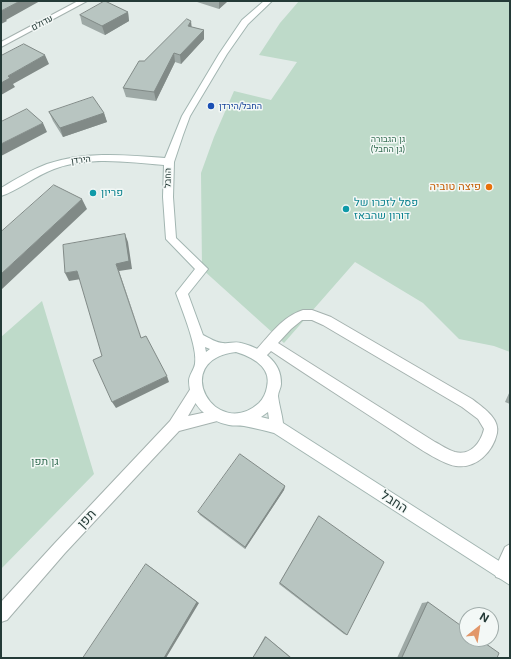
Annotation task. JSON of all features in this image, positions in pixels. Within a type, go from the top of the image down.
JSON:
[{"type":"street","name":"עדולם","points":[[1,45],[83,1]]},
{"type":"street","name":"החבל","points":[[201,365],[198,339],[182,294],[202,270],[171,239],[168,197],[168,162],[186,116],[223,54],[245,22],[268,1]]},
{"type":"street","name":"הירדן","points":[[1,192],[37,172],[58,164],[81,159],[123,158],[168,162]]},
{"type":"street","points":[[260,354],[293,319],[303,314],[316,316],[467,403],[483,415],[491,428],[488,442],[479,452],[467,459],[455,459],[430,447],[270,344]]},
{"type":"street","points":[[198,339],[223,349]]},
{"type":"street","points":[[236,347],[248,349],[260,354],[268,363],[273,373],[275,385],[272,396],[265,406],[255,414],[242,419],[229,419],[216,416],[197,398],[195,386],[196,374],[201,365],[212,354],[223,349],[236,347]]},
{"type":"street","name":"תפן","points":[[1,614],[60,548],[175,426],[196,392]]},
{"type":"street","points":[[272,396],[277,427]]},
{"type":"street","points":[[175,426],[216,416]]},
{"type":"street","name":"החבל","points":[[242,419],[277,427],[506,574]]},
{"type":"street","points":[[506,574],[510,552]]},
{"type":"green space","name":"גן הגבורה (גן החבל)","points":[[299,1],[510,1],[510,352],[494,346],[459,339],[423,303],[355,262],[284,343],[202,269],[201,173],[214,137],[234,91],[271,100],[297,62],[259,55],[280,23]]},
{"type":"green space","name":"גן תפן","points":[[42,301],[94,474],[1,569],[1,337]]},
{"type":"building","points":[[1,1],[20,1],[1,11]]},
{"type":"building","points":[[105,1],[128,12],[102,26],[80,15]]},
{"type":"building","points":[[187,19],[191,21],[188,26],[204,30],[180,55],[174,53],[154,92],[123,88],[139,61],[144,61]]},
{"type":"building","points":[[24,44],[45,55],[8,76],[10,78],[1,83],[1,56]]},
{"type":"building","points":[[93,97],[104,113],[60,128],[49,112]]},
{"type":"building","points":[[27,109],[43,123],[1,144],[1,122]]},
{"type":"building","points":[[54,185],[82,199],[1,274],[1,232]]},
{"type":"building","points":[[125,234],[129,261],[116,264],[141,338],[146,336],[167,376],[112,402],[93,360],[102,356],[77,271],[65,273],[63,245]]},
{"type":"building","points":[[240,454],[285,486],[245,547],[198,512]]},
{"type":"building","points":[[319,516],[384,562],[347,635],[280,583]]},
{"type":"building","points":[[146,564],[197,602],[164,658],[83,658]]},
{"type":"building","points":[[428,602],[459,624],[459,647],[490,647],[499,653],[497,658],[402,658]]},
{"type":"building","points":[[266,637],[291,658],[253,658]]},
{"type":"place","name":"החבל/הירדן","points":[[211,106]]},
{"type":"place","name":"פיצה טוביה","points":[[489,187]]},
{"type":"place","name":"פריון","points":[[93,193]]},
{"type":"place","name":"פסל לזכרו של דורון שהבאז","points":[[346,209]]}]
